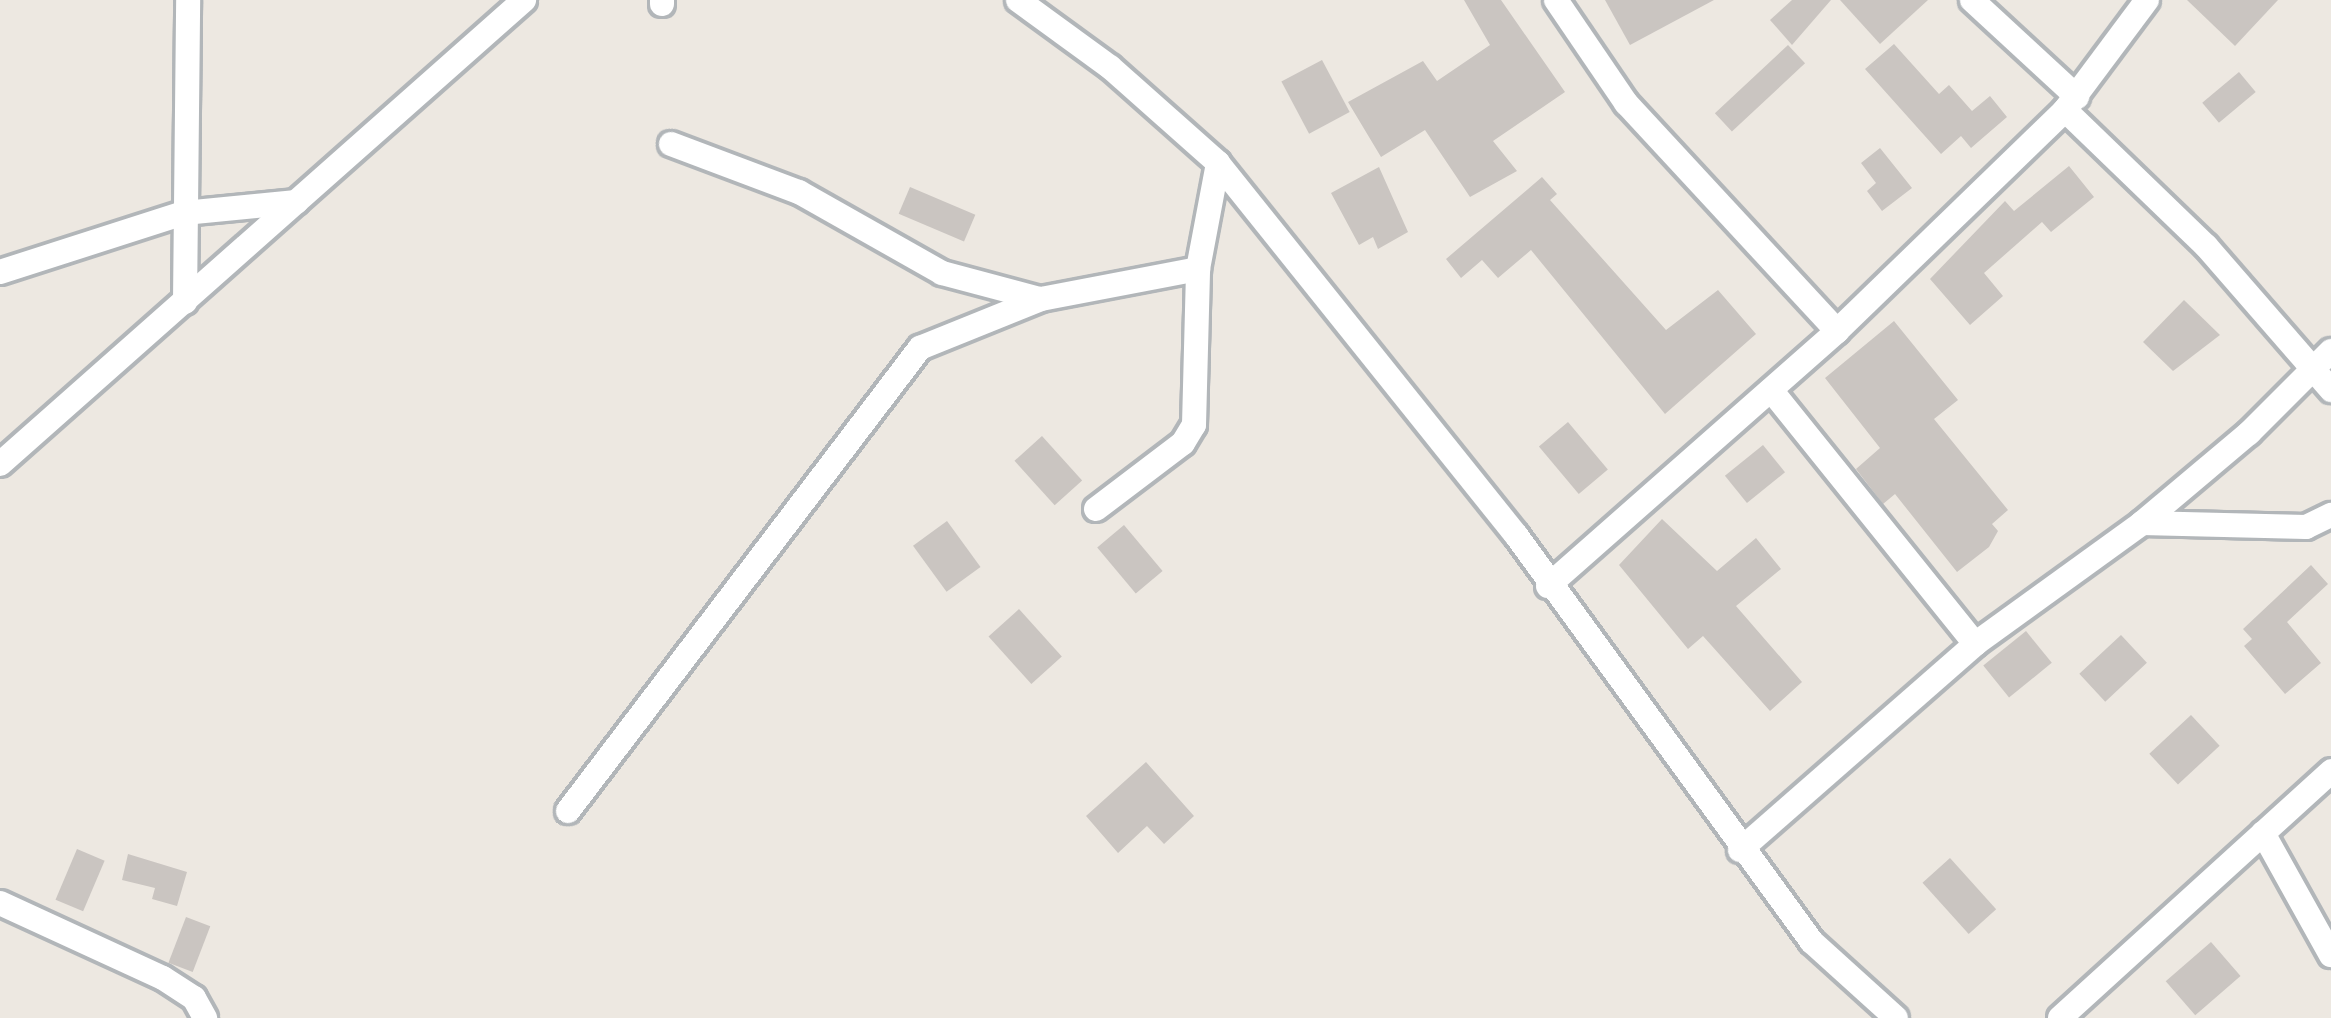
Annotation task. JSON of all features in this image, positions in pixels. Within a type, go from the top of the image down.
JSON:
[{"type":"street","points":[[185,302],[188,0]]},
{"type":"street","points":[[0,464],[524,0]]},
{"type":"street","points":[[1018,0],[1110,67],[1218,164],[1392,374],[1812,942],[1896,1018]]},
{"type":"street","points":[[1556,0],[1626,103],[1837,332]]},
{"type":"street","points":[[1740,850],[1975,644],[2142,523],[2327,370],[1972,0]]},
{"type":"street","points":[[1549,586],[1837,332],[2071,103],[2147,0]]},
{"type":"street","points":[[671,144],[812,198],[942,273],[1041,298]]},
{"type":"street","points":[[1096,509],[1183,443],[1194,425],[1198,268],[1218,164]]},
{"type":"street","points":[[0,272],[184,213],[296,202]]},
{"type":"street","points":[[568,811],[920,348],[1041,298],[1198,268]]},
{"type":"street","points":[[1771,390],[1975,644]]},
{"type":"street","points":[[2142,523],[2306,527],[2331,515]]},
{"type":"street","points":[[2060,1018],[2331,771]]},
{"type":"street","points":[[2263,832],[2331,955]]},
{"type":"street","points":[[0,903],[163,978],[194,998],[205,1018]]},
{"type":"building","points":[[1464,0],[1501,0],[1565,92],[1493,141],[1517,171],[1470,197],[1425,130],[1381,157],[1348,102],[1423,61],[1437,81],[1490,45]]},
{"type":"building","points":[[1605,0],[1714,0],[1630,45]]},
{"type":"building","points":[[1792,0],[1831,0],[1792,45],[1770,20]]},
{"type":"building","points":[[1840,0],[1928,0],[1880,44]]},
{"type":"building","points":[[2187,0],[2278,0],[2235,46]]},
{"type":"building","points":[[1894,44],[1939,94],[1949,85],[1972,111],[1990,96],[2007,117],[1971,148],[1961,136],[1941,154],[1865,69]]},
{"type":"building","points":[[1788,45],[1805,63],[1732,131],[1715,113]]},
{"type":"building","points":[[1322,60],[1350,112],[1309,134],[1281,82]]},
{"type":"building","points":[[2239,72],[2256,92],[2219,123],[2202,103]]},
{"type":"building","points":[[1880,148],[1912,188],[1882,211],[1867,191],[1876,183],[1861,163]]},
{"type":"building","points":[[2069,166],[2094,197],[2051,232],[2042,222],[1984,273],[2003,296],[1970,325],[1930,279],[2005,201],[2014,211]]},
{"type":"building","points":[[1379,167],[1408,232],[1378,249],[1373,237],[1359,245],[1331,193]]},
{"type":"building","points":[[1542,177],[1557,194],[1550,200],[1666,330],[1718,290],[1756,334],[1665,414],[1531,250],[1498,278],[1482,260],[1461,278],[1446,259]]},
{"type":"building","points":[[910,187],[975,215],[964,241],[899,214]]},
{"type":"building","points":[[2184,300],[2220,335],[2173,371],[2143,342]]},
{"type":"building","points":[[1894,321],[1958,400],[1934,419],[2008,510],[1992,524],[1998,531],[1989,547],[1957,572],[1895,494],[1883,504],[1856,469],[1880,448],[1825,378]]},
{"type":"building","points":[[1568,422],[1608,469],[1579,494],[1539,446]]},
{"type":"building","points":[[1042,436],[1082,481],[1055,505],[1015,461]]},
{"type":"building","points":[[1763,445],[1785,472],[1747,503],[1725,476]]},
{"type":"building","points":[[1662,519],[1717,571],[1756,538],[1781,569],[1736,606],[1802,682],[1770,711],[1703,636],[1688,649],[1619,565]]},
{"type":"building","points":[[947,521],[981,567],[947,592],[913,546]]},
{"type":"building","points":[[1124,525],[1163,571],[1136,593],[1097,547]]},
{"type":"building","points":[[2311,565],[2328,584],[2287,622],[2321,663],[2285,694],[2244,646],[2252,639],[2243,629]]},
{"type":"building","points":[[1019,609],[1062,657],[1031,684],[989,636]]},
{"type":"building","points":[[2026,631],[2052,663],[2009,697],[1983,666]]},
{"type":"building","points":[[2121,635],[2147,663],[2105,702],[2079,674]]},
{"type":"building","points":[[2191,715],[2220,746],[2178,785],[2149,754]]},
{"type":"building","points":[[1146,762],[1194,816],[1164,844],[1147,826],[1118,853],[1086,816]]},
{"type":"building","points":[[77,849],[105,861],[83,911],[56,900]]},
{"type":"building","points":[[128,854],[187,872],[177,906],[152,899],[155,888],[122,880]]},
{"type":"building","points":[[1950,858],[1996,909],[1969,934],[1923,883]]},
{"type":"building","points":[[186,917],[210,926],[193,972],[168,963]]},
{"type":"building","points":[[2211,942],[2241,976],[2195,1015],[2166,981]]}]
